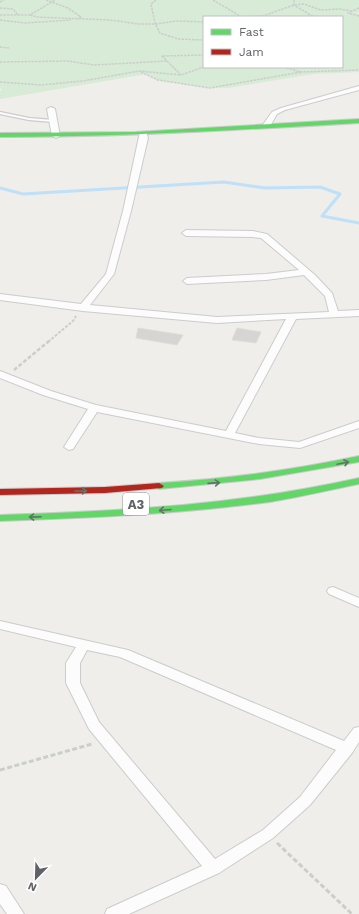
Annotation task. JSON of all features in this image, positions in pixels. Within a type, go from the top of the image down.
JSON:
[{"type":"main road","points":[[0,135],[56,136],[143,134],[359,121]]},
{"type":"main road","points":[[30,482],[107,481],[218,474],[312,461],[359,452]]},
{"type":"main road","name":"A3","points":[[0,492],[106,490],[223,482],[318,468],[359,459]]},
{"type":"main road","name":"A3","points":[[0,509],[107,506],[230,498],[334,482],[359,476]]},
{"type":"main road","points":[[0,518],[107,515],[235,504],[339,487],[359,481]]},
{"type":"street","points":[[266,126],[274,114],[283,109],[359,88]]},
{"type":"street","points":[[51,109],[56,136]]},
{"type":"street","points":[[83,308],[110,274],[132,190],[144,138],[143,134]]},
{"type":"street","points":[[186,233],[253,234],[264,236],[329,295],[332,300],[334,313]]},
{"type":"street","points":[[187,281],[304,272]]},
{"type":"street","points":[[0,297],[83,308],[217,320],[334,313],[359,313]]},
{"type":"street","points":[[229,435],[293,316]]},
{"type":"street","points":[[3,376],[47,393],[94,408],[259,441],[300,446],[359,424]]},
{"type":"street","points":[[69,447],[94,408]]},
{"type":"street","points":[[334,591],[359,603]]},
{"type":"street","points":[[0,625],[123,653],[347,749]]},
{"type":"street","points":[[84,644],[73,663],[73,683],[94,725],[213,868]]},
{"type":"street","points":[[113,914],[213,868],[268,834],[305,801],[359,732]]},
{"type":"street","points":[[0,891],[16,914]]},
{"type":"lane","points":[[0,112],[29,119],[53,122]]},
{"type":"path","points":[[0,2],[4,0]]},
{"type":"path","points":[[0,20],[25,23],[74,19],[81,17],[68,8],[46,0]]},
{"type":"path","points":[[30,15],[55,0]]},
{"type":"path","points":[[156,0],[151,4],[157,29],[165,36],[190,40],[203,40]]},
{"type":"path","points":[[213,0],[240,16]]},
{"type":"path","points":[[294,0],[294,5]]},
{"type":"path","points":[[263,16],[294,5],[304,4],[321,10],[351,11],[359,8]]},
{"type":"path","points":[[294,5],[312,16]]},
{"type":"path","points":[[0,8],[10,7],[16,10],[18,15]]},
{"type":"path","points":[[351,11],[348,13],[359,16]]},
{"type":"path","points":[[0,15],[30,15],[156,24],[178,21],[203,22]]},
{"type":"path","points":[[0,47],[9,48]]},
{"type":"path","points":[[181,75],[162,56],[203,55]]},
{"type":"path","points":[[0,62],[68,61],[94,65],[167,62]]},
{"type":"path","points":[[0,82],[41,85],[83,81],[139,71],[181,75],[203,67]]},
{"type":"path","points":[[287,68],[301,72]]},
{"type":"path","points":[[139,71],[158,80],[210,88],[301,72],[359,70]]},
{"type":"path","points":[[3,376],[72,321],[83,308]]},
{"type":"path","points":[[0,770],[106,740]]},
{"type":"path","points":[[268,834],[352,914]]},
{"type":"green space","points":[[0,0],[359,0],[359,12],[356,13],[359,14],[359,72],[313,74],[228,88],[202,87],[158,80],[147,74],[0,99],[0,91],[2,90],[0,88]]},
{"type":"building","points":[[138,328],[183,335],[177,345],[136,338]]},
{"type":"building","points":[[237,328],[261,332],[256,343],[232,340]]},
{"type":"waterway","points":[[0,188],[23,194],[224,182],[265,188],[320,187],[340,194],[322,216],[359,223]]},
{"type":"traffic: fast","points":[[0,135],[90,135],[359,121]]},
{"type":"traffic: fast","points":[[159,486],[260,476],[309,469],[359,459]]},
{"type":"traffic: fast","points":[[0,518],[90,515],[181,509],[271,498],[315,491],[359,481]]},
{"type":"traffic: jam","points":[[0,492],[105,490],[159,486]]}]
